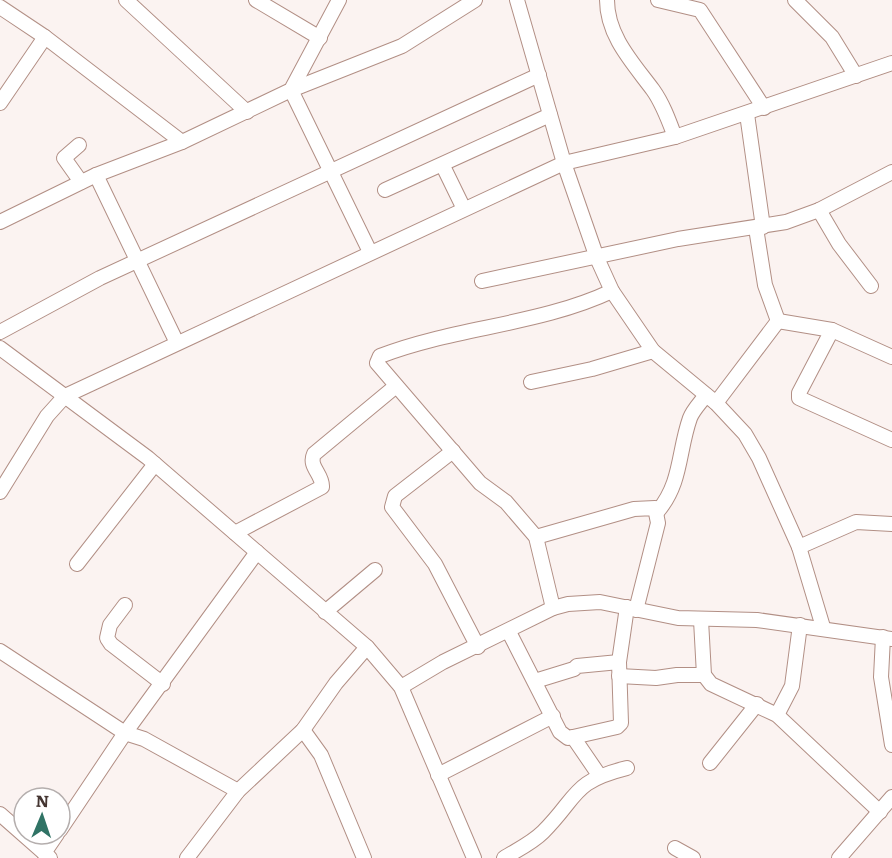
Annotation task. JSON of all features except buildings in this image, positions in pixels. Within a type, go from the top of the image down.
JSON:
[{"type":"street","points":[[126,0],[247,112]]},
{"type":"street","points":[[256,0],[320,38]]},
{"type":"street","points":[[291,90],[339,0]]},
{"type":"street","points":[[0,222],[96,175],[182,142],[291,90],[402,46],[475,0]]},
{"type":"street","points":[[517,0],[564,163],[597,258],[612,291],[653,351],[711,399],[745,434],[759,458],[798,547],[823,627]]},
{"type":"street","points":[[607,0],[614,30],[625,54],[653,90],[667,115],[675,137]]},
{"type":"street","points":[[658,0],[703,5],[764,108]]},
{"type":"street","points":[[795,0],[832,37],[856,76]]},
{"type":"street","points":[[0,7],[45,37],[182,142]]},
{"type":"street","points":[[0,103],[45,37]]},
{"type":"street","points":[[0,492],[5,469],[56,403],[65,396],[463,207],[564,163],[675,137],[892,63]]},
{"type":"street","points":[[0,332],[100,278],[539,75]]},
{"type":"street","points":[[291,90],[329,173],[370,252]]},
{"type":"street","points":[[747,114],[765,285],[778,321]]},
{"type":"street","points":[[385,190],[443,166],[550,115]]},
{"type":"street","points":[[80,145],[64,158],[81,182]]},
{"type":"street","points":[[443,166],[463,207]]},
{"type":"street","points":[[482,281],[678,239],[760,228],[819,210],[892,172]]},
{"type":"street","points":[[96,175],[177,343]]},
{"type":"street","points":[[819,210],[839,244],[872,286]]},
{"type":"street","points":[[553,608],[536,537],[506,502],[480,483],[378,367],[380,356],[426,340],[577,304],[612,291]]},
{"type":"street","points":[[778,321],[832,330],[892,357]]},
{"type":"street","points":[[509,632],[564,736],[573,737],[620,725],[619,669],[632,609],[658,523],[658,511],[670,496],[676,482],[691,415],[711,399],[778,321]]},
{"type":"street","points":[[832,330],[799,393],[799,398],[892,440]]},
{"type":"street","points":[[0,348],[154,464],[367,647],[401,687],[474,858]]},
{"type":"street","points":[[531,382],[592,369],[653,351]]},
{"type":"street","points":[[235,532],[322,487],[322,482],[312,463],[314,454],[396,386]]},
{"type":"street","points":[[453,451],[395,496],[392,507],[435,564],[478,646]]},
{"type":"street","points":[[77,564],[154,464]]},
{"type":"street","points":[[536,537],[634,509],[651,508],[658,511]]},
{"type":"street","points":[[798,547],[856,522],[892,524]]},
{"type":"street","points":[[72,812],[125,733],[163,684],[257,552]]},
{"type":"street","points":[[325,612],[375,570]]},
{"type":"street","points":[[401,687],[553,608],[568,604],[600,602],[701,620],[757,620],[823,627],[888,638],[881,677],[892,745]]},
{"type":"street","points":[[125,605],[110,625],[107,638],[111,644],[163,684]]},
{"type":"street","points":[[701,620],[704,675],[711,684],[758,704],[777,715],[880,812]]},
{"type":"street","points":[[777,715],[792,686],[800,625]]},
{"type":"street","points":[[187,858],[238,791],[303,730],[336,683],[367,647]]},
{"type":"street","points":[[0,651],[125,733],[144,739],[238,791]]},
{"type":"street","points":[[535,681],[574,669],[577,666],[619,669],[656,678],[704,675]]},
{"type":"street","points":[[710,763],[758,704]]},
{"type":"street","points":[[438,775],[553,717]]},
{"type":"street","points":[[303,730],[321,755],[364,858]]},
{"type":"street","points":[[573,737],[599,775]]},
{"type":"street","points":[[504,858],[536,838],[572,795],[599,775],[627,768]]},
{"type":"street","points":[[839,858],[892,797]]},
{"type":"street","points":[[0,814],[47,856]]},
{"type":"street","points":[[675,848],[693,858]]}]
